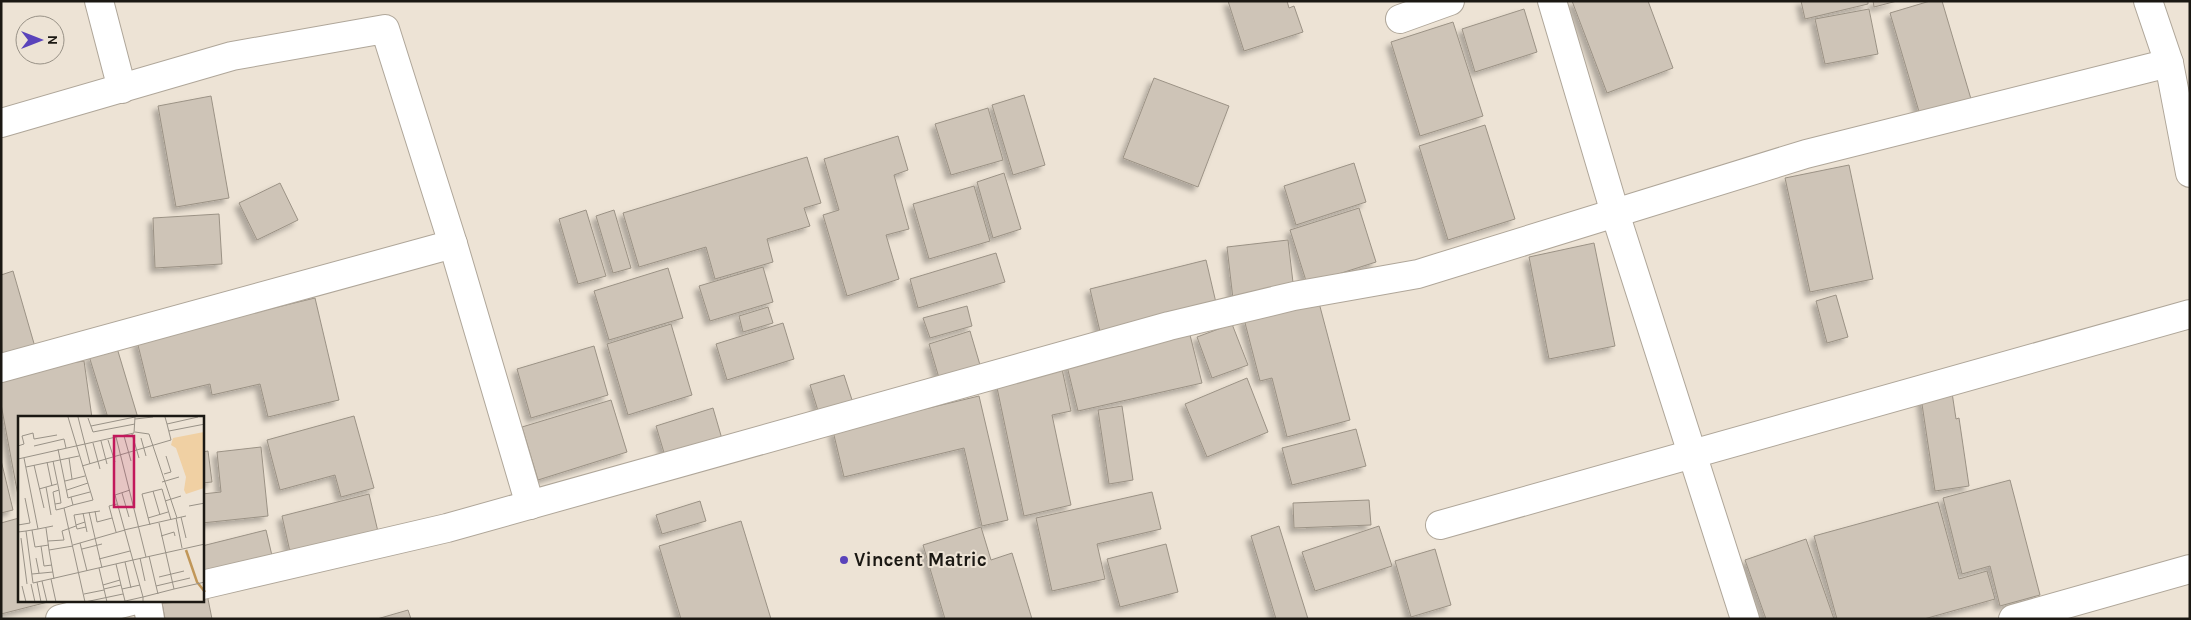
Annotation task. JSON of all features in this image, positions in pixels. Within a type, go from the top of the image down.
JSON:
[{"type":"street","points":[[99,1],[122,89]]},
{"type":"street","points":[[1400,19],[1450,1]]},
{"type":"street","points":[[1552,1],[1615,213],[1745,619]]},
{"type":"street","points":[[2148,1],[2168,62],[2190,173]]},
{"type":"street","points":[[1,123],[232,56],[385,29],[454,244],[530,506]]},
{"type":"street","points":[[204,585],[447,528],[530,506],[1169,326],[1294,296],[1418,274],[1806,154],[2168,62]]},
{"type":"street","points":[[1,368],[454,244]]},
{"type":"street","points":[[1440,525],[2190,314]]},
{"type":"street","points":[[2013,619],[2190,569]]},
{"type":"street","points":[[60,619],[128,602]]},
{"type":"street","points":[[147,602],[150,619]]},
{"type":"building","points":[[1228,1],[1287,1],[1289,8],[1294,6],[1303,32],[1244,51]]},
{"type":"building","points":[[1572,1],[1648,1],[1673,68],[1607,93]]},
{"type":"building","points":[[1801,1],[1868,1],[1868,4],[1805,19]]},
{"type":"building","points":[[1873,1],[1897,1],[1874,7]]},
{"type":"building","points":[[1930,1],[1942,1],[1971,99],[1920,115],[1890,13]]},
{"type":"building","points":[[1524,9],[1537,52],[1475,72],[1462,29]]},
{"type":"building","points":[[1869,9],[1878,54],[1825,64],[1815,19]]},
{"type":"building","points":[[1453,22],[1483,116],[1420,136],[1391,42]]},
{"type":"building","points":[[1154,78],[1229,106],[1198,187],[1123,158]]},
{"type":"building","points":[[1024,95],[1045,165],[1013,175],[992,105]]},
{"type":"building","points":[[211,96],[229,198],[176,207],[158,106]]},
{"type":"building","points":[[988,108],[1003,160],[951,175],[935,124]]},
{"type":"building","points":[[1485,125],[1515,219],[1448,240],[1419,146]]},
{"type":"building","points":[[898,136],[908,170],[894,175],[909,229],[886,235],[899,279],[847,296],[823,215],[839,210],[824,159]]},
{"type":"building","points":[[807,157],[821,203],[804,208],[810,226],[767,239],[773,262],[715,279],[706,247],[639,267],[623,213]]},
{"type":"building","points":[[1354,163],[1366,202],[1296,225],[1284,186]]},
{"type":"building","points":[[1849,165],[1873,279],[1810,292],[1785,178]]},
{"type":"building","points":[[1004,173],[1021,229],[993,238],[977,182]]},
{"type":"building","points":[[280,183],[298,220],[257,240],[239,203]]},
{"type":"building","points":[[974,186],[990,241],[929,259],[913,204]]},
{"type":"building","points":[[1359,208],[1376,262],[1307,284],[1290,230]]},
{"type":"building","points":[[586,210],[606,276],[578,284],[559,219]]},
{"type":"building","points":[[614,210],[631,268],[613,273],[596,216]]},
{"type":"building","points":[[219,214],[222,264],[155,268],[153,218]]},
{"type":"building","points":[[1288,240],[1294,291],[1233,299],[1227,247]]},
{"type":"building","points":[[1594,243],[1615,346],[1549,359],[1529,257]]},
{"type":"building","points":[[996,253],[1005,282],[918,308],[910,279]]},
{"type":"building","points":[[1206,260],[1217,307],[1101,336],[1090,289]]},
{"type":"building","points":[[763,267],[773,302],[710,321],[699,286]]},
{"type":"building","points":[[668,268],[683,318],[609,340],[594,291]]},
{"type":"building","points":[[13,271],[35,347],[2,357],[1,275]]},
{"type":"building","points":[[1836,295],[1848,337],[1827,343],[1816,301]]},
{"type":"building","points":[[315,298],[339,400],[268,417],[260,384],[212,395],[210,384],[151,398],[137,341]]},
{"type":"building","points":[[1318,299],[1350,420],[1287,437],[1272,378],[1260,381],[1244,319]]},
{"type":"building","points":[[967,306],[972,326],[930,338],[923,318]]},
{"type":"building","points":[[768,307],[773,323],[743,332],[739,316]]},
{"type":"building","points":[[783,323],[794,359],[727,380],[716,344]]},
{"type":"building","points":[[671,324],[692,395],[628,415],[607,344]]},
{"type":"building","points":[[1232,324],[1248,365],[1212,378],[1197,337]]},
{"type":"building","points":[[970,331],[980,365],[939,378],[929,344]]},
{"type":"building","points":[[1189,331],[1202,383],[1078,411],[1066,362]]},
{"type":"building","points":[[594,346],[608,395],[531,418],[517,369]]},
{"type":"building","points":[[117,348],[137,416],[107,416],[89,356]]},
{"type":"building","points":[[84,361],[92,416],[18,416],[18,496],[1,404],[1,373]]},
{"type":"building","points":[[1062,369],[1071,411],[1052,415],[1071,505],[1024,516],[996,383]]},
{"type":"building","points":[[844,375],[853,403],[819,414],[810,385]]},
{"type":"building","points":[[1247,378],[1268,432],[1207,457],[1185,404]]},
{"type":"building","points":[[1951,386],[1956,419],[1959,418],[1969,486],[1935,491],[1920,391]]},
{"type":"building","points":[[979,396],[1008,520],[982,526],[964,448],[844,477],[833,431]]},
{"type":"building","points":[[611,400],[627,452],[538,480],[522,427]]},
{"type":"building","points":[[1122,406],[1133,480],[1109,484],[1098,410]]},
{"type":"building","points":[[713,408],[722,439],[665,456],[656,426]]},
{"type":"building","points":[[354,416],[374,488],[341,497],[335,475],[280,490],[267,440]]},
{"type":"building","points":[[1356,429],[1366,466],[1292,485],[1282,448]]},
{"type":"building","points":[[261,447],[268,516],[204,523],[204,494],[221,492],[217,452]]},
{"type":"building","points":[[208,451],[212,482],[204,483],[204,452]]},
{"type":"building","points":[[1,460],[13,510],[1,513]]},
{"type":"building","points":[[2010,480],[2040,595],[2000,606],[1990,566],[1962,574],[1943,498]]},
{"type":"building","points":[[1152,492],[1161,529],[1097,544],[1105,579],[1052,591],[1036,518]]},
{"type":"building","points":[[369,494],[380,540],[292,561],[282,516]]},
{"type":"building","points":[[1369,500],[1371,525],[1294,528],[1293,503]]},
{"type":"building","points":[[700,501],[706,521],[662,534],[656,515]]},
{"type":"building","points":[[1938,502],[1959,579],[1987,571],[1995,599],[1924,619],[1837,619],[1814,536]]},
{"type":"building","points":[[18,518],[18,602],[48,602],[1,614],[1,523]]},
{"type":"building","points":[[741,521],[771,619],[681,619],[659,546]]},
{"type":"building","points":[[1279,526],[1308,619],[1276,619],[1251,536]]},
{"type":"building","points":[[1379,526],[1392,566],[1315,591],[1302,552]]},
{"type":"building","points":[[981,527],[991,560],[1012,553],[1032,619],[945,619],[923,545]]},
{"type":"building","points":[[266,530],[273,560],[204,577],[204,546]]},
{"type":"building","points":[[1806,539],[1834,619],[1766,619],[1745,560]]},
{"type":"building","points":[[1166,544],[1178,592],[1120,607],[1107,559]]},
{"type":"building","points":[[1435,549],[1451,605],[1411,617],[1395,561]]},
{"type":"building","points":[[207,594],[212,619],[165,619],[162,603],[204,602],[204,595]]},
{"type":"building","points":[[408,610],[411,619],[377,619]]},
{"type":"place","name":"Vincent Matric","points":[[844,560]]}]
